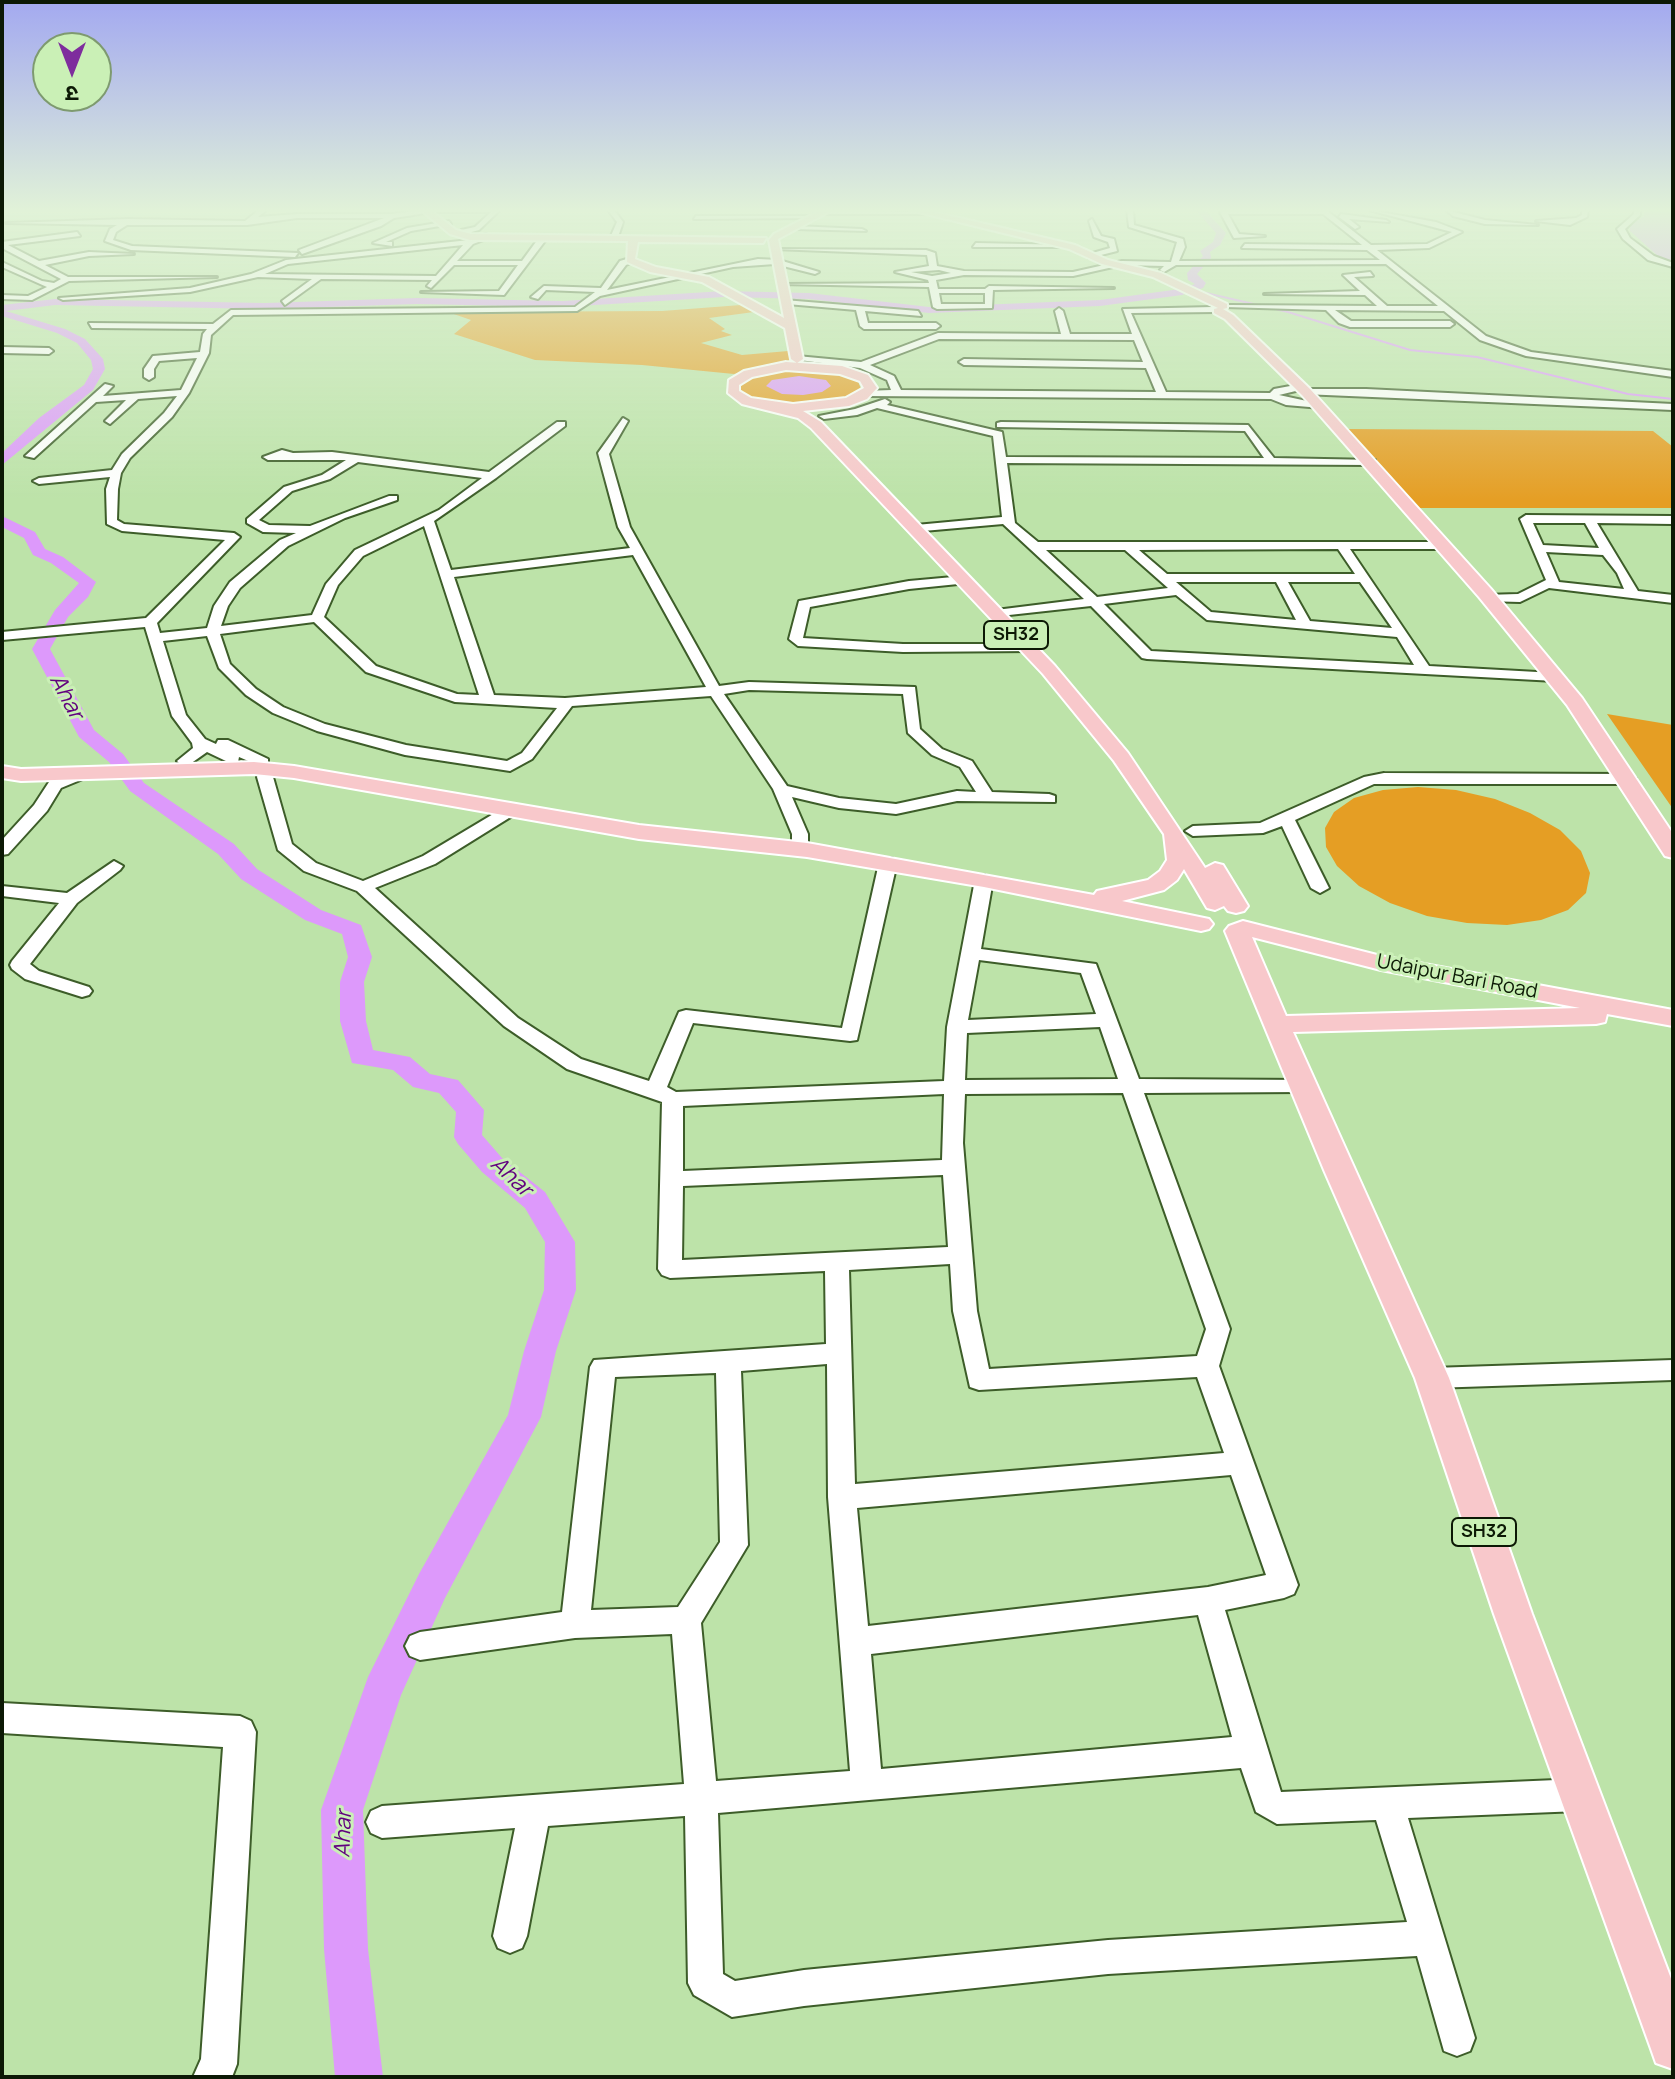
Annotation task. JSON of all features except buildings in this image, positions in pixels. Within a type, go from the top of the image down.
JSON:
[{"type":"main road","points":[[757,307],[792,327]]},
{"type":"main road","points":[[788,307],[797,359]]},
{"type":"main road","points":[[1217,307],[1303,390],[1371,462],[1489,598],[1605,743],[1673,851]]},
{"type":"main road","name":"SH32","points":[[797,359],[855,373],[864,378],[869,390],[825,412],[747,401],[734,393],[732,388],[739,378],[797,359]]},
{"type":"main road","name":"SH32","points":[[774,368],[822,367]]},
{"type":"main road","name":"SH32","points":[[777,407],[803,415],[816,425],[922,529],[1137,753],[1183,832],[1279,1024],[1432,1378],[1579,1795],[1664,2001],[1673,2046]]},
{"type":"main road","name":"SH32","points":[[825,412],[826,423],[964,580],[1003,613],[1183,832]]},
{"type":"main road","points":[[2,762],[30,781],[185,761],[261,766],[652,827],[800,842],[1107,901]]},
{"type":"main road","points":[[30,781],[84,773],[224,764]]},
{"type":"main road","points":[[261,766],[639,832],[807,850],[1107,901],[1156,885],[1169,875],[1178,860],[1183,832]]},
{"type":"main road","name":"Udaipur Bari Road","points":[[1107,901],[1225,919],[1381,963],[1544,999]]},
{"type":"main road","points":[[1279,1024],[1544,999],[1665,1015]]},
{"type":"street","points":[[92,325],[584,307]]},
{"type":"street","points":[[856,307],[1000,314]]},
{"type":"street","points":[[935,307],[937,331]]},
{"type":"street","points":[[935,311],[978,307]]},
{"type":"street","points":[[1444,307],[1483,338],[1529,354],[1608,368],[1673,374]]},
{"type":"street","points":[[860,308],[864,326],[1008,336],[1136,337]]},
{"type":"street","points":[[1329,309],[1350,324],[1450,324]]},
{"type":"street","points":[[1162,395],[1127,310],[1446,309]]},
{"type":"street","points":[[1059,311],[1066,337]]},
{"type":"street","points":[[126,319],[220,319]]},
{"type":"street","points":[[2,636],[150,622],[234,537],[122,527],[111,522],[116,473],[126,456],[168,415],[184,393],[203,355],[207,334],[220,319]]},
{"type":"street","points":[[1001,325],[1017,363]]},
{"type":"street","points":[[862,365],[937,331]]},
{"type":"street","points":[[2,350],[49,351]]},
{"type":"street","points":[[191,381],[148,381],[149,369],[156,358],[203,355]]},
{"type":"street","points":[[797,359],[862,365],[891,378],[896,391]]},
{"type":"street","points":[[964,362],[1148,365]]},
{"type":"street","points":[[30,456],[108,386]]},
{"type":"street","points":[[869,390],[896,391],[998,414],[1162,395],[1273,396],[1286,402],[1318,406]]},
{"type":"street","points":[[1273,396],[1277,391],[1303,390],[1673,407]]},
{"type":"street","points":[[825,412],[875,405],[887,401],[896,391]]},
{"type":"street","points":[[96,399],[184,393]]},
{"type":"street","points":[[110,421],[136,396]]},
{"type":"street","points":[[875,405],[1248,428],[1271,461]]},
{"type":"street","points":[[998,414],[1009,520],[1147,655],[1555,677]]},
{"type":"street","points":[[623,421],[610,447],[603,453],[624,527],[715,691],[781,789],[800,834],[800,842]]},
{"type":"street","points":[[317,618],[332,584],[359,553],[428,519],[561,424]]},
{"type":"street","points":[[313,470],[327,443]]},
{"type":"street","points":[[289,455],[357,458],[492,476]]},
{"type":"street","points":[[314,529],[267,529],[251,521],[288,489],[326,477],[357,458]]},
{"type":"street","points":[[1003,460],[1371,462]]},
{"type":"street","points":[[39,481],[116,473]]},
{"type":"street","points":[[393,498],[341,516],[284,543],[235,585],[221,606],[212,631],[224,665],[251,692],[278,710],[321,727],[405,750],[510,766],[527,756],[564,708],[565,702]]},
{"type":"street","points":[[428,519],[488,699]]},
{"type":"street","points":[[1554,584],[1526,519],[1673,520]]},
{"type":"street","points":[[922,529],[1009,520]]},
{"type":"street","points":[[1589,520],[1607,552],[1623,572],[1633,594]]},
{"type":"street","points":[[1034,546],[1443,545]]},
{"type":"street","points":[[1128,546],[1207,616],[1402,633]]},
{"type":"street","points":[[1342,546],[1424,670]]},
{"type":"street","points":[[1539,548],[1607,552]]},
{"type":"street","points":[[447,574],[637,551]]},
{"type":"street","points":[[1164,578],[1364,578]]},
{"type":"street","points":[[1280,578],[1306,625]]},
{"type":"street","points":[[964,580],[909,585],[804,604],[796,639],[798,642],[888,647],[1029,648]]},
{"type":"street","points":[[1489,598],[1520,598],[1542,585],[1554,584],[1673,599]]},
{"type":"street","points":[[1003,613],[1179,591]]},
{"type":"street","points":[[155,638],[317,618]]},
{"type":"street","points":[[317,618],[371,669],[455,698],[565,702],[749,686],[910,690],[913,730],[937,752],[966,764],[987,797]]},
{"type":"street","points":[[150,622],[185,727],[224,764]]},
{"type":"street","points":[[177,705],[215,739],[261,766],[284,846],[310,867],[363,887],[511,1022],[574,1064],[665,1094],[955,1087],[1303,1085]]},
{"type":"street","points":[[185,761],[201,750],[200,742]]},
{"type":"street","points":[[1183,832],[1263,828],[1370,780],[1384,778],[1628,779]]},
{"type":"street","points":[[2,850],[30,781]]},
{"type":"street","points":[[781,789],[839,803],[896,809],[957,796],[1049,799]]},
{"type":"street","points":[[363,887],[429,860],[511,810]]},
{"type":"street","points":[[1286,818],[1320,888]]},
{"type":"street","points":[[888,863],[850,1035],[686,1016],[665,1094],[671,1179],[670,1269],[961,1255]]},
{"type":"street","points":[[82,991],[32,975],[19,965],[71,899],[114,866]]},
{"type":"street","points":[[984,880],[957,1027],[954,1167],[965,1311],[979,1380],[1206,1366]]},
{"type":"street","points":[[2,891],[71,899]]},
{"type":"street","points":[[855,1642],[1208,1600],[1284,1585],[1206,1366],[1218,1329],[1089,968],[972,954]]},
{"type":"street","points":[[957,1027],[1109,1020]]},
{"type":"street","points":[[671,1179],[954,1167]]},
{"type":"street","points":[[837,1262],[842,1497],[867,1786]]},
{"type":"street","points":[[575,1624],[603,1367],[728,1362],[839,1353]]},
{"type":"street","points":[[728,1362],[734,1545],[686,1620],[701,1798],[706,1983],[732,1999],[804,1988],[1108,1957],[1429,1938]]},
{"type":"street","points":[[1432,1378],[1673,1370]]},
{"type":"street","points":[[842,1497],[1241,1463]]},
{"type":"street","points":[[1208,1600],[1267,1801],[1277,1808],[1579,1795]]},
{"type":"street","points":[[420,1646],[575,1624],[686,1620]]},
{"type":"street","points":[[2,1718],[240,1732],[219,2064],[211,2077]]},
{"type":"street","points":[[382,1822],[867,1786],[1252,1751]]},
{"type":"street","points":[[1387,1802],[1457,2038]]},
{"type":"street","points":[[510,1936],[535,1811]]},
{"type":"shaded area","points":[[745,307],[754,312],[709,318],[725,329],[721,331],[732,335],[701,343],[742,355],[788,351],[791,358],[786,364],[734,374],[642,365],[535,360],[454,334],[471,320],[448,312],[662,311]]},
{"type":"shaded area","points":[[781,368],[831,370],[857,379],[861,389],[849,398],[796,406],[761,402],[739,393],[737,382],[741,379]]},
{"type":"shaded area","points":[[799,376],[826,380],[831,386],[822,392],[803,395],[782,394],[766,386],[772,380]]},
{"type":"shaded area","points":[[1345,429],[1653,431],[1673,447],[1673,508],[1418,508]]},
{"type":"shaded area","points":[[1607,714],[1673,725],[1673,809]]},
{"type":"shaded area","points":[[1418,787],[1456,790],[1495,799],[1530,813],[1560,830],[1581,851],[1590,873],[1586,893],[1568,910],[1541,920],[1507,925],[1467,923],[1427,916],[1390,903],[1359,886],[1337,866],[1326,847],[1325,828],[1334,812],[1354,798],[1383,790]]},
{"type":"waterway","points":[[2,308],[11,307]]},
{"type":"waterway","points":[[903,307],[929,310],[1002,307]]},
{"type":"waterway","points":[[1266,307],[1410,350],[1477,357],[1628,394],[1673,399]]},
{"type":"waterway","name":"Ahar","points":[[2,313],[61,331],[81,341],[97,359],[99,369],[89,387],[44,421],[2,461]]},
{"type":"waterway","name":"Ahar","points":[[2,521],[30,535],[39,552],[57,560],[88,582],[82,593],[61,614],[41,649],[86,733],[116,758],[137,787],[226,849],[249,874],[313,915],[353,930],[360,957],[352,982],[353,1021],[361,1057],[401,1063],[422,1081],[448,1086],[470,1110],[468,1137],[492,1165],[535,1200],[560,1242],[560,1290],[540,1351],[524,1417],[432,1586],[382,1691],[342,1810],[346,1949],[359,2077]]}]
